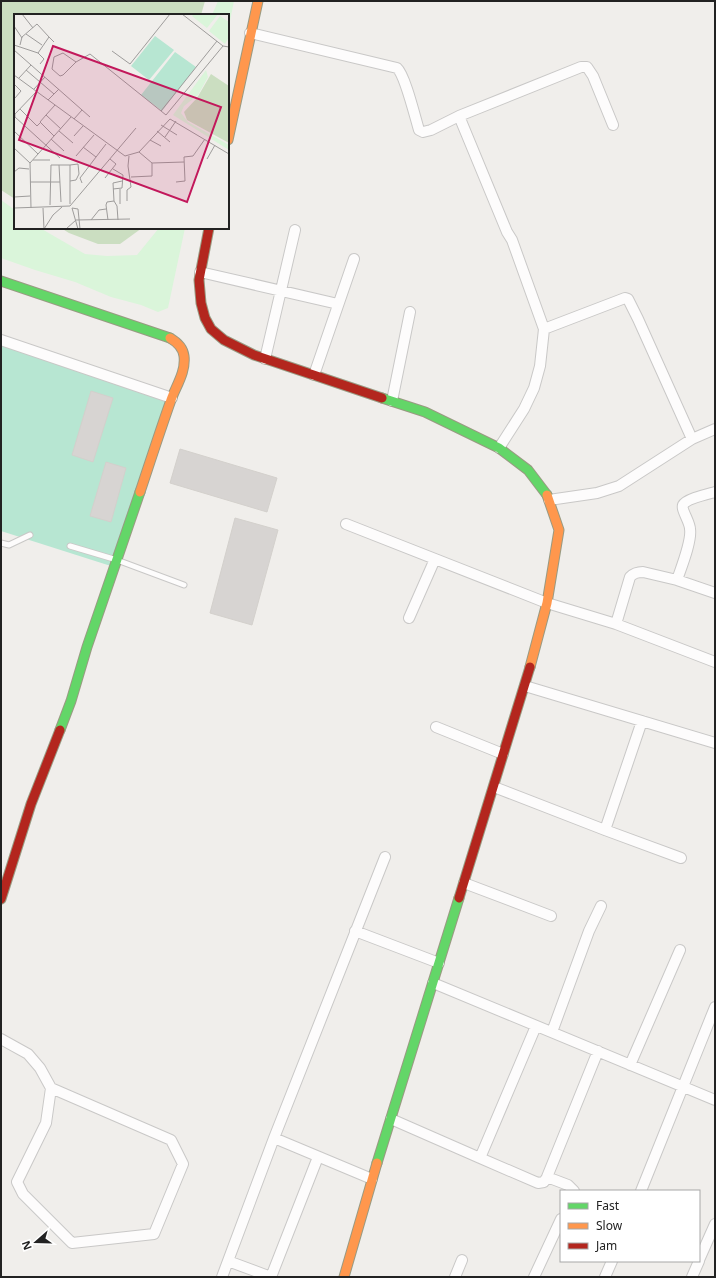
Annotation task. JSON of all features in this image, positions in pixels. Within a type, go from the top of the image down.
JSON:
[{"type":"street","points":[[229,135],[258,1]]},
{"type":"street","points":[[250,33],[397,68],[405,82],[419,130],[423,132],[581,67],[587,67],[594,76],[613,125]]},
{"type":"street","points":[[459,116],[507,232],[512,240],[544,329],[540,366],[534,388],[524,409],[499,448]]},
{"type":"street","points":[[209,229],[198,280],[201,303],[205,318],[211,329],[224,340],[254,355],[425,412],[499,448],[528,470],[546,493],[556,516],[559,530],[547,603],[525,686],[372,1179],[344,1277]]},
{"type":"street","points":[[265,359],[295,230]]},
{"type":"street","points":[[314,375],[354,259]]},
{"type":"street","points":[[200,272],[338,304]]},
{"type":"street","points":[[1,280],[168,337],[179,345],[183,352],[184,368],[172,398],[87,647],[71,701],[31,804],[1,899]]},
{"type":"street","points":[[544,329],[625,298],[628,299],[692,439]]},
{"type":"street","points":[[392,401],[410,312]]},
{"type":"street","points":[[1,340],[172,398]]},
{"type":"street","points":[[549,500],[597,493],[619,486],[692,439],[715,429]]},
{"type":"street","points":[[677,580],[690,534],[690,525],[683,509],[683,505],[694,498],[715,492]]},
{"type":"street","points":[[346,524],[547,603],[616,624],[715,662]]},
{"type":"street","points":[[409,618],[435,559]]},
{"type":"street","points":[[616,624],[630,577],[633,574],[643,572],[677,580],[715,593]]},
{"type":"street","points":[[525,686],[715,743]]},
{"type":"street","points":[[605,830],[642,721]]},
{"type":"street","points":[[436,727],[503,754]]},
{"type":"street","points":[[494,787],[681,858]]},
{"type":"street","points":[[222,1277],[354,931],[385,857]]},
{"type":"street","points":[[464,883],[550,916]]},
{"type":"street","points":[[552,1032],[589,931],[601,906]]},
{"type":"street","points":[[354,931],[440,963]]},
{"type":"street","points":[[630,1065],[680,950]]},
{"type":"street","points":[[433,983],[715,1100]]},
{"type":"street","points":[[641,1190],[715,1007]]},
{"type":"street","points":[[480,1158],[536,1026]]},
{"type":"street","points":[[1,1039],[28,1054],[40,1068],[51,1088],[46,1123],[17,1182],[23,1194],[72,1243],[154,1234],[182,1164],[171,1140],[51,1088]]},
{"type":"street","points":[[391,1119],[538,1183],[544,1182],[598,1051]]},
{"type":"street","points":[[274,1138],[372,1179]]},
{"type":"street","points":[[228,1261],[271,1277],[318,1157]]},
{"type":"street","points":[[547,1177],[568,1185],[574,1190]]},
{"type":"street","points":[[534,1277],[560,1221]]},
{"type":"street","points":[[700,1259],[715,1224]]},
{"type":"street","points":[[455,1277],[462,1260]]},
{"type":"street","points":[[605,1277],[612,1262]]},
{"type":"street","points":[[692,1277],[699,1262]]},
{"type":"lane","points":[[1,543],[9,545],[30,535]]},
{"type":"lane","points":[[70,546],[117,560],[184,585]]},
{"type":"green space","points":[[1,1],[205,1],[201,14],[14,14],[14,198],[1,190]]},
{"type":"green space","points":[[218,1],[234,1],[229,26],[229,14],[212,14]]},
{"type":"green space","points":[[1,200],[14,209],[14,229],[42,229],[85,254],[107,256],[137,255],[158,229],[185,229],[168,308],[158,312],[141,305],[111,297],[75,282],[1,258]]},
{"type":"green space","points":[[63,229],[141,229],[120,244],[98,244]]},
{"type":"green space","points":[[1,339],[169,392],[114,567],[1,531]]},
{"type":"building","points":[[91,391],[113,398],[93,462],[72,455]]},
{"type":"building","points":[[180,449],[277,478],[267,512],[170,483]]},
{"type":"building","points":[[106,462],[126,468],[111,522],[90,516]]},
{"type":"building","points":[[235,518],[278,530],[252,625],[210,613]]},
{"type":"traffic: fast","points":[[1,281],[170,338]]},
{"type":"traffic: fast","points":[[382,398],[425,412],[499,448],[528,470],[547,495]]},
{"type":"traffic: fast","points":[[60,730],[140,492]]},
{"type":"traffic: fast","points":[[377,1163],[459,898]]},
{"type":"traffic: slow","points":[[229,135],[258,1]]},
{"type":"traffic: slow","points":[[140,492],[173,395],[184,368],[184,356],[182,350],[177,343],[170,338]]},
{"type":"traffic: slow","points":[[530,667],[547,603],[559,530],[547,495]]},
{"type":"traffic: slow","points":[[344,1277],[377,1163]]},
{"type":"traffic: jam","points":[[209,229],[199,280],[201,303],[205,318],[211,329],[224,340],[254,355],[382,398]]},
{"type":"traffic: jam","points":[[459,898],[530,667]]},
{"type":"traffic: jam","points":[[1,899],[31,804],[60,730]]}]
